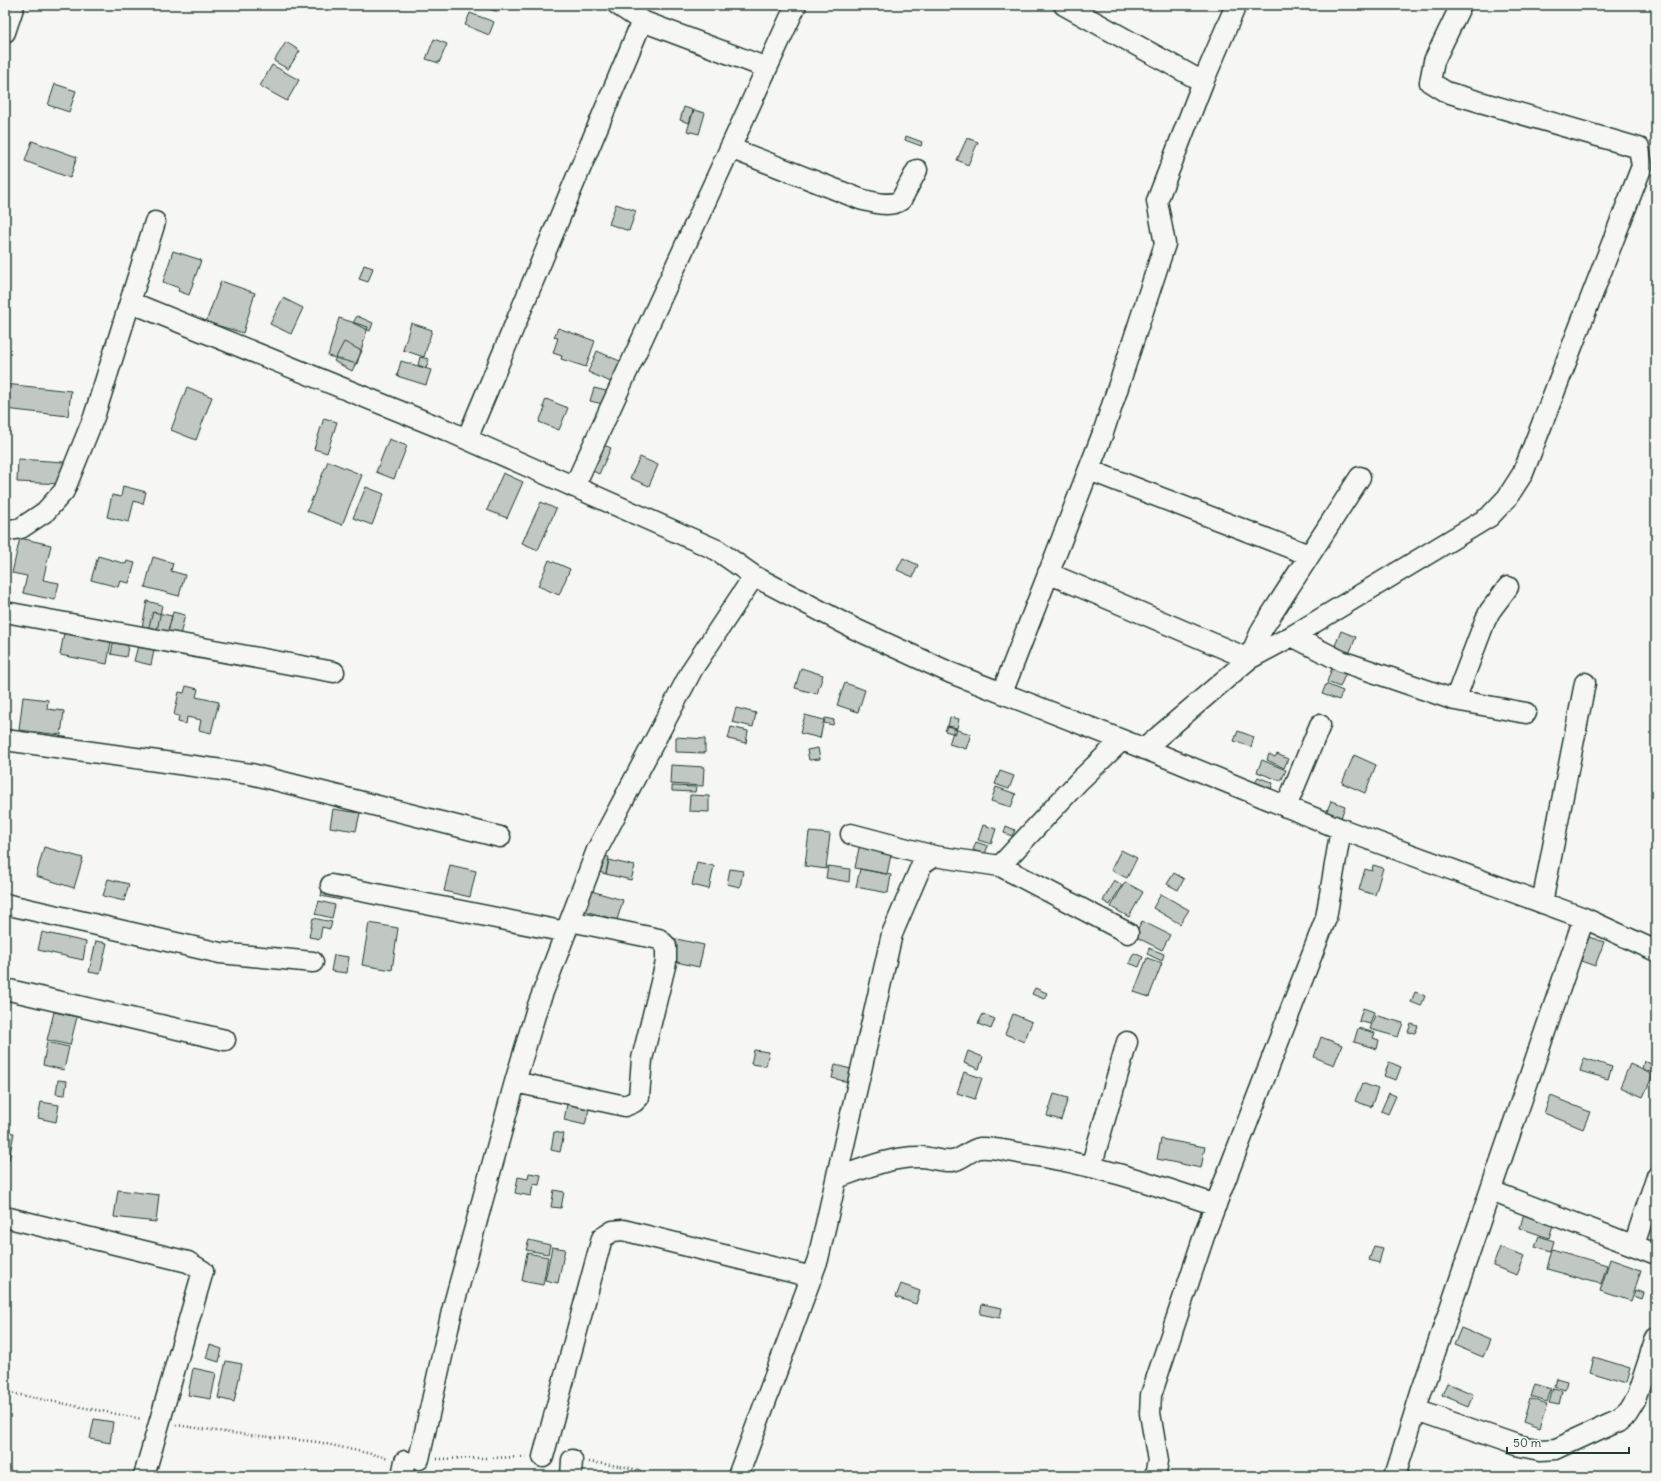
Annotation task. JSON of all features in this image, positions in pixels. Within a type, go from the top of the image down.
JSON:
[{"type":"street","points":[[5,32],[14,5]]},
{"type":"street","points":[[618,5],[642,22],[767,68]]},
{"type":"street","points":[[574,487],[796,5]]},
{"type":"street","points":[[1064,5],[1203,82]]},
{"type":"street","points":[[1002,693],[1103,434],[1165,244],[1158,201],[1203,82],[1236,5]]},
{"type":"street","points":[[1144,749],[1249,659],[1292,636],[1489,517],[1507,498],[1522,473],[1642,166],[1639,148],[1446,92],[1430,82],[1434,61],[1461,5]]},
{"type":"street","points":[[467,439],[642,22]]},
{"type":"street","points":[[730,148],[860,199],[876,203],[897,203],[917,170]]},
{"type":"street","points":[[5,530],[21,528],[45,512],[64,491],[94,417],[155,222]]},
{"type":"street","points":[[130,302],[467,439],[717,550],[754,576],[855,629],[951,673],[1122,740],[1341,829],[1584,918],[1656,951]]},
{"type":"street","points":[[1088,470],[1309,555]]},
{"type":"street","points":[[1249,659],[1262,629],[1360,478]]},
{"type":"street","points":[[1048,573],[1249,659]]},
{"type":"street","points":[[409,1465],[515,1082],[537,1008],[597,850],[690,675],[754,576]]},
{"type":"street","points":[[1455,700],[1485,621],[1490,611],[1508,587]]},
{"type":"street","points":[[5,612],[334,672]]},
{"type":"street","points":[[1292,636],[1341,661],[1455,700],[1526,713]]},
{"type":"street","points":[[1542,902],[1585,683]]},
{"type":"street","points":[[1286,807],[1320,725]]},
{"type":"street","points":[[5,740],[251,774],[500,837]]},
{"type":"street","points":[[1000,866],[1079,781],[1122,740]]},
{"type":"street","points":[[1155,1476],[1158,1461],[1150,1413],[1151,1395],[1216,1205],[1326,918],[1341,829]]},
{"type":"street","points":[[851,834],[934,856],[1000,866],[1128,933]]},
{"type":"street","points":[[738,1476],[818,1259],[892,934],[922,864],[934,856]]},
{"type":"street","points":[[330,886],[568,926],[604,929],[650,937],[664,942],[666,946],[666,962],[642,1058],[639,1097],[634,1102],[625,1106],[515,1082]]},
{"type":"street","points":[[5,904],[220,953],[313,962]]},
{"type":"street","points":[[1395,1476],[1416,1410],[1584,918]]},
{"type":"street","points":[[5,989],[225,1040]]},
{"type":"street","points":[[1091,1167],[1127,1042]]},
{"type":"street","points":[[837,1178],[865,1167],[907,1158],[922,1157],[953,1161],[971,1151],[980,1148],[1039,1156],[1091,1167],[1146,1181],[1216,1205]]},
{"type":"street","points":[[1634,1245],[1656,1178]]},
{"type":"street","points":[[1491,1191],[1656,1254]]},
{"type":"street","points":[[5,1217],[188,1262],[202,1271],[158,1422],[144,1476]]},
{"type":"street","points":[[543,1457],[602,1238],[607,1233],[622,1230],[812,1277]]},
{"type":"street","points":[[1416,1410],[1517,1445],[1541,1450],[1556,1449],[1619,1420],[1628,1412],[1636,1399],[1656,1338]]},
{"type":"path","points":[[5,1392],[158,1422],[231,1433],[318,1442],[409,1465],[543,1457]]},
{"type":"path","points":[[572,1468],[626,1467],[658,1476]]},
{"type":"building","points":[[477,5],[501,5],[499,12]]},
{"type":"building","points":[[470,13],[494,22],[489,35],[465,25]]},
{"type":"building","points":[[434,39],[447,44],[439,63],[426,59]]},
{"type":"building","points":[[286,42],[300,51],[288,69],[274,61]]},
{"type":"building","points":[[272,65],[299,80],[287,101],[260,86]]},
{"type":"building","points":[[55,84],[76,91],[69,112],[48,105]]},
{"type":"building","points":[[684,107],[693,110],[689,123],[680,120]]},
{"type":"building","points":[[694,110],[705,113],[699,134],[687,131]]},
{"type":"building","points":[[906,136],[922,142],[921,146],[905,140]]},
{"type":"building","points":[[967,138],[978,142],[968,165],[957,160]]},
{"type":"building","points":[[32,141],[77,157],[70,178],[25,161]]},
{"type":"building","points":[[616,204],[636,211],[629,231],[609,224]]},
{"type":"building","points":[[173,251],[201,260],[189,295],[178,291],[179,288],[163,282]]},
{"type":"building","points":[[364,265],[373,268],[368,282],[359,279]]},
{"type":"building","points":[[221,281],[255,293],[243,333],[206,322]]},
{"type":"building","points":[[283,298],[303,308],[291,334],[270,324]]},
{"type":"building","points":[[357,316],[373,323],[370,331],[353,323]]},
{"type":"building","points":[[339,318],[368,327],[357,364],[328,356]]},
{"type":"building","points":[[411,323],[432,330],[424,357],[403,350]]},
{"type":"building","points":[[558,328],[595,341],[586,367],[561,359],[562,356],[553,353],[558,338],[554,337]]},
{"type":"building","points":[[344,342],[362,351],[352,371],[334,361]]},
{"type":"building","points":[[597,351],[622,362],[613,383],[588,372]]},
{"type":"building","points":[[420,357],[429,359],[426,368],[418,365]]},
{"type":"building","points":[[401,361],[431,370],[426,385],[397,376]]},
{"type":"building","points":[[5,384],[71,391],[68,416],[5,409]]},
{"type":"building","points":[[187,387],[212,397],[196,440],[171,430]]},
{"type":"building","points":[[594,388],[610,392],[607,405],[590,401]]},
{"type":"building","points":[[546,399],[568,408],[559,430],[539,422],[545,408],[543,407]]},
{"type":"building","points":[[324,418],[337,422],[327,453],[314,449]]},
{"type":"building","points":[[389,439],[407,446],[394,479],[376,472]]},
{"type":"building","points":[[599,443],[611,448],[599,474],[587,468]]},
{"type":"building","points":[[640,457],[658,465],[649,486],[630,478]]},
{"type":"building","points":[[18,459],[64,462],[63,484],[17,482]]},
{"type":"building","points":[[328,461],[362,475],[342,525],[307,511]]},
{"type":"building","points":[[503,473],[523,482],[507,518],[487,510]]},
{"type":"building","points":[[123,486],[146,492],[143,504],[134,501],[129,522],[107,517],[112,495],[121,497]]},
{"type":"building","points":[[366,487],[384,494],[372,525],[353,518]]},
{"type":"building","points":[[541,502],[556,509],[538,550],[522,543]]},
{"type":"building","points":[[20,538],[51,545],[43,580],[59,583],[55,600],[23,593],[27,576],[12,573]]},
{"type":"building","points":[[98,556],[126,564],[127,561],[135,563],[129,583],[120,581],[118,587],[91,580]]},
{"type":"building","points":[[153,557],[173,563],[171,571],[185,575],[179,596],[145,587]]},
{"type":"building","points":[[903,558],[918,565],[913,577],[897,570]]},
{"type":"building","points":[[549,560],[570,569],[559,595],[538,586]]},
{"type":"building","points":[[147,601],[162,605],[157,631],[142,628]]},
{"type":"building","points":[[153,612],[172,616],[167,635],[148,630]]},
{"type":"building","points":[[173,612],[185,615],[180,635],[168,632]]},
{"type":"building","points":[[65,627],[112,636],[107,664],[60,655]]},
{"type":"building","points":[[1341,631],[1356,637],[1349,654],[1334,648]]},
{"type":"building","points":[[114,638],[129,641],[126,657],[111,654]]},
{"type":"building","points":[[139,642],[155,646],[151,665],[134,661]]},
{"type":"building","points":[[1333,665],[1347,670],[1340,687],[1327,682]]},
{"type":"building","points":[[801,668],[823,675],[817,694],[795,688]]},
{"type":"building","points":[[845,683],[865,690],[858,712],[837,705]]},
{"type":"building","points":[[1326,684],[1343,691],[1339,700],[1322,694]]},
{"type":"building","points":[[186,686],[198,689],[196,697],[219,702],[211,733],[199,730],[201,720],[187,717],[186,724],[178,722],[179,716],[174,715],[179,692],[184,693]]},
{"type":"building","points":[[23,697],[48,700],[47,709],[64,711],[61,735],[19,730]]},
{"type":"building","points":[[736,708],[756,713],[753,727],[732,722]]},
{"type":"building","points":[[805,715],[824,720],[820,738],[800,733]]},
{"type":"building","points":[[950,717],[959,719],[957,728],[948,726]]},
{"type":"building","points":[[825,718],[834,720],[833,725],[824,723]]},
{"type":"building","points":[[947,726],[957,729],[955,734],[945,731]]},
{"type":"building","points":[[731,727],[748,731],[746,743],[728,739]]},
{"type":"building","points":[[954,729],[971,734],[966,749],[949,744]]},
{"type":"building","points":[[1238,731],[1254,737],[1251,747],[1234,741]]},
{"type":"building","points":[[676,737],[705,739],[705,753],[676,752]]},
{"type":"building","points":[[818,748],[820,759],[809,760],[807,750]]},
{"type":"building","points":[[1269,754],[1275,757],[1277,754],[1288,759],[1284,768],[1267,760]]},
{"type":"building","points":[[1354,755],[1376,765],[1365,793],[1342,783]]},
{"type":"building","points":[[1262,760],[1286,770],[1281,781],[1257,772]]},
{"type":"building","points":[[671,765],[704,767],[703,786],[670,784]]},
{"type":"building","points":[[1000,771],[1014,776],[1009,789],[995,784]]},
{"type":"building","points":[[1258,777],[1273,783],[1271,789],[1255,782]]},
{"type":"building","points":[[672,786],[696,787],[695,792],[672,791]]},
{"type":"building","points":[[996,787],[1016,794],[1011,807],[991,801]]},
{"type":"building","points":[[690,795],[709,796],[709,812],[689,811]]},
{"type":"building","points":[[1331,801],[1345,806],[1341,818],[1326,813]]},
{"type":"building","points":[[333,809],[360,813],[356,831],[330,827]]},
{"type":"building","points":[[983,825],[996,829],[991,844],[978,840]]},
{"type":"building","points":[[1006,826],[1015,830],[1012,836],[1004,833]]},
{"type":"building","points":[[809,832],[830,834],[826,869],[805,866]]},
{"type":"building","points":[[976,842],[988,846],[985,854],[973,850]]},
{"type":"building","points":[[860,843],[892,850],[887,874],[855,868]]},
{"type":"building","points":[[44,847],[83,858],[74,888],[36,876]]},
{"type":"building","points":[[1121,850],[1137,858],[1127,878],[1111,870]]},
{"type":"building","points":[[602,856],[609,857],[606,874],[599,872]]},
{"type":"building","points":[[609,860],[635,866],[631,880],[606,874]]},
{"type":"building","points":[[697,862],[714,866],[709,889],[692,885]]},
{"type":"building","points":[[450,865],[476,871],[470,897],[444,891]]},
{"type":"building","points":[[1373,865],[1383,868],[1375,895],[1359,890],[1365,869],[1372,871]]},
{"type":"building","points":[[828,866],[850,869],[849,882],[826,878]]},
{"type":"building","points":[[730,869],[743,871],[740,887],[727,884]]},
{"type":"building","points":[[860,869],[891,875],[888,893],[856,887]]},
{"type":"building","points":[[1174,873],[1184,879],[1178,890],[1167,884]]},
{"type":"building","points":[[108,879],[129,884],[124,901],[103,896]]},
{"type":"building","points":[[1114,880],[1122,885],[1110,905],[1103,901]]},
{"type":"building","points":[[1125,882],[1143,892],[1129,917],[1111,907]]},
{"type":"building","points":[[324,884],[344,889],[341,900],[321,896]]},
{"type":"building","points":[[591,891],[623,900],[617,920],[585,911]]},
{"type":"building","points":[[1161,894],[1189,910],[1180,924],[1153,908]]},
{"type":"building","points":[[319,901],[335,905],[332,918],[315,914]]},
{"type":"building","points":[[313,918],[332,922],[330,929],[322,927],[320,939],[309,937]]},
{"type":"building","points":[[1142,921],[1170,935],[1162,950],[1134,936]]},
{"type":"building","points":[[369,923],[398,928],[392,970],[362,965]]},
{"type":"building","points":[[42,932],[86,942],[83,960],[38,950]]},
{"type":"building","points":[[1589,937],[1604,942],[1595,966],[1581,961]]},
{"type":"building","points":[[672,938],[704,945],[699,967],[667,960]]},
{"type":"building","points":[[96,941],[107,943],[100,974],[89,972]]},
{"type":"building","points":[[1149,948],[1164,954],[1162,961],[1147,954]]},
{"type":"building","points":[[1134,953],[1143,957],[1139,967],[1129,963]]},
{"type":"building","points":[[334,955],[349,957],[347,973],[331,971]]},
{"type":"building","points":[[1147,958],[1162,963],[1149,997],[1134,992]]},
{"type":"building","points":[[1035,988],[1047,993],[1044,999],[1032,994]]},
{"type":"building","points":[[1415,992],[1425,996],[1421,1006],[1411,1002]]},
{"type":"building","points":[[1363,1008],[1374,1012],[1370,1024],[1359,1021]]},
{"type":"building","points":[[54,1012],[77,1017],[70,1045],[47,1040]]},
{"type":"building","points":[[983,1014],[995,1019],[991,1029],[978,1024]]},
{"type":"building","points":[[1013,1014],[1032,1022],[1024,1042],[1005,1034]]},
{"type":"building","points":[[1375,1015],[1403,1023],[1398,1037],[1370,1029]]},
{"type":"building","points":[[1411,1024],[1418,1026],[1415,1033],[1408,1032]]},
{"type":"building","points":[[1358,1028],[1375,1033],[1373,1038],[1379,1040],[1377,1049],[1354,1042]]},
{"type":"building","points":[[1321,1037],[1342,1045],[1334,1065],[1314,1057]]},
{"type":"building","points":[[47,1042],[69,1047],[64,1070],[43,1065]]},
{"type":"building","points":[[754,1050],[769,1052],[766,1066],[751,1064]]},
{"type":"building","points":[[968,1051],[983,1057],[979,1069],[964,1063]]},
{"type":"building","points":[[1584,1058],[1612,1067],[1608,1079],[1580,1071]]},
{"type":"building","points":[[1644,1061],[1656,1066],[1655,1074],[1642,1069]]},
{"type":"building","points":[[1389,1062],[1401,1067],[1396,1080],[1384,1076]]},
{"type":"building","points":[[1630,1064],[1653,1075],[1643,1097],[1620,1087]]},
{"type":"building","points":[[835,1065],[851,1069],[848,1082],[832,1078]]},
{"type":"building","points":[[964,1072],[982,1078],[975,1099],[957,1093]]},
{"type":"building","points":[[58,1080],[67,1081],[65,1095],[56,1094]]},
{"type":"building","points":[[1362,1083],[1378,1089],[1371,1107],[1355,1101]]},
{"type":"building","points":[[1389,1093],[1396,1096],[1388,1114],[1381,1111]]},
{"type":"building","points":[[1054,1094],[1068,1098],[1061,1120],[1047,1116]]},
{"type":"building","points":[[1551,1096],[1590,1112],[1583,1129],[1544,1113]]},
{"type":"building","points":[[41,1102],[59,1105],[56,1122],[38,1118]]},
{"type":"building","points":[[567,1104],[589,1109],[585,1125],[564,1120]]},
{"type":"building","points":[[5,1132],[14,1133],[9,1160],[5,1159]]},
{"type":"building","points":[[554,1132],[564,1134],[560,1152],[551,1150]]},
{"type":"building","points":[[1161,1139],[1205,1147],[1201,1168],[1157,1159]]},
{"type":"building","points":[[529,1173],[541,1175],[539,1185],[533,1184],[531,1196],[515,1193],[518,1177],[528,1179]]},
{"type":"building","points":[[118,1190],[159,1195],[156,1222],[114,1217]]},
{"type":"building","points":[[554,1190],[564,1192],[561,1208],[551,1207]]},
{"type":"building","points":[[1525,1209],[1555,1219],[1549,1238],[1520,1228]]},
{"type":"building","points":[[1539,1236],[1554,1241],[1551,1251],[1535,1246]]},
{"type":"building","points":[[529,1240],[550,1245],[548,1254],[526,1250]]},
{"type":"building","points":[[1374,1246],[1383,1248],[1379,1263],[1369,1260]]},
{"type":"building","points":[[552,1247],[565,1249],[558,1283],[545,1280]]},
{"type":"building","points":[[1500,1247],[1525,1256],[1517,1275],[1493,1266]]},
{"type":"building","points":[[1552,1249],[1607,1265],[1601,1284],[1547,1269]]},
{"type":"building","points":[[527,1253],[548,1257],[543,1285],[522,1281]]},
{"type":"building","points":[[1610,1259],[1641,1270],[1631,1301],[1600,1291]]},
{"type":"building","points":[[901,1284],[920,1291],[916,1304],[896,1297]]},
{"type":"building","points":[[1636,1290],[1644,1293],[1642,1299],[1634,1296]]},
{"type":"building","points":[[982,1304],[1002,1308],[1000,1318],[980,1314]]},
{"type":"building","points":[[1461,1328],[1490,1340],[1483,1357],[1454,1345]]},
{"type":"building","points":[[210,1345],[222,1349],[219,1362],[206,1358]]},
{"type":"building","points":[[1594,1357],[1630,1368],[1626,1383],[1590,1372]]},
{"type":"building","points":[[226,1361],[242,1364],[234,1402],[218,1398]]},
{"type":"building","points":[[193,1368],[216,1373],[211,1399],[188,1395]]},
{"type":"building","points":[[1556,1378],[1567,1381],[1565,1389],[1554,1386]]},
{"type":"building","points":[[1447,1383],[1473,1394],[1468,1406],[1442,1395]]},
{"type":"building","points":[[1535,1384],[1551,1389],[1547,1402],[1531,1397]]},
{"type":"building","points":[[1553,1388],[1562,1390],[1559,1405],[1549,1403]]},
{"type":"building","points":[[1530,1399],[1547,1404],[1539,1428],[1523,1422]]},
{"type":"building","points":[[94,1419],[113,1422],[110,1443],[90,1439]]}]
